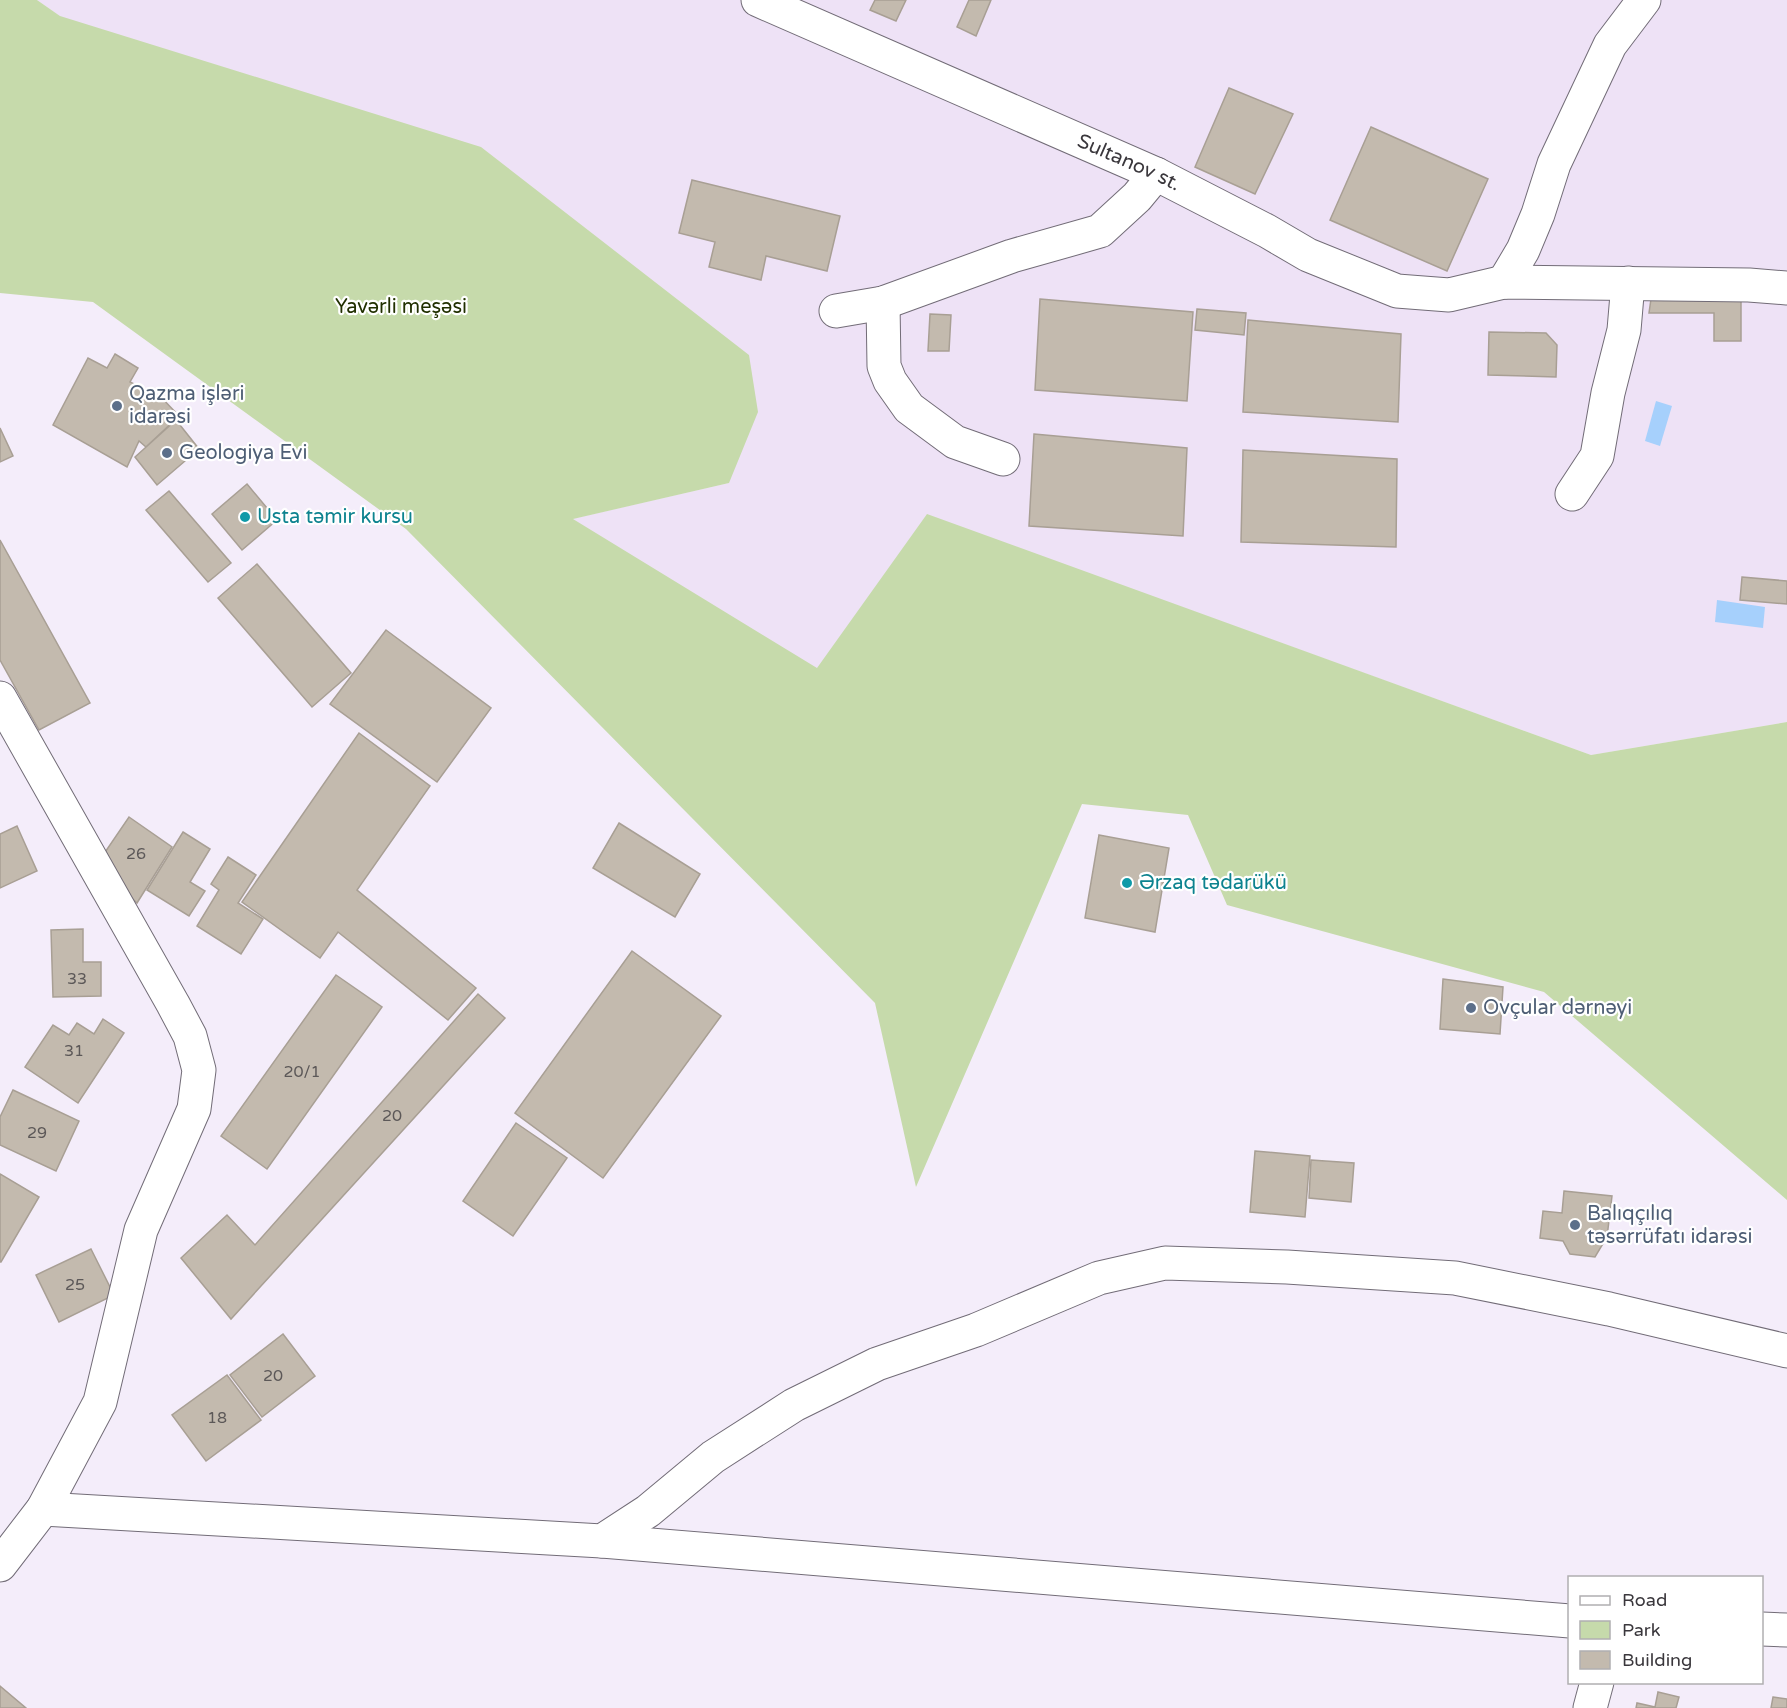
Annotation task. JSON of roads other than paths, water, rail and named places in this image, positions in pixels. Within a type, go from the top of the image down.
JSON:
[{"type":"street","name":"Sultanov st.","points":[[758,0],[1156,174],[1267,231],[1308,255],[1396,291],[1449,295],[1504,282],[1749,285],[1787,288]]},
{"type":"street","points":[[1504,282],[1523,250],[1538,214],[1554,164],[1610,45],[1644,0]]},
{"type":"street","points":[[836,311],[882,303],[1012,256],[1100,231],[1137,197],[1156,174]]},
{"type":"street","points":[[1572,494],[1597,456],[1608,393],[1624,330],[1628,283]]},
{"type":"street","points":[[882,303],[884,366],[890,381],[909,408],[956,442],[1003,459]]},
{"type":"street","points":[[0,698],[173,1004],[190,1036],[199,1070],[194,1109],[141,1230],[100,1402],[43,1509],[0,1565]]},
{"type":"street","points":[[602,1541],[648,1511],[714,1458],[794,1405],[877,1364],[976,1330],[1099,1278],[1165,1263],[1455,1278],[1609,1309],[1787,1351]]},
{"type":"street","points":[[43,1509],[602,1541],[1568,1621]]},
{"type":"street","points":[[1763,1629],[1787,1630]]},
{"type":"street","points":[[1590,1708],[1597,1684]]},
{"type":"water","points":[[1656,401],[1672,406],[1660,446],[1645,441]]},
{"type":"water","points":[[1717,600],[1765,607],[1763,628],[1715,622]]},
{"type":"place","name":"Qazma işləri idarəsi","points":[[117,406]]},
{"type":"place","name":"Geologiya Evi","points":[[167,453]]},
{"type":"place","name":"Usta təmir kursu","points":[[245,517]]},
{"type":"place","name":"Ərzaq tədarükü","points":[[1127,883]]},
{"type":"place","name":"Ovçular dərnəyi","points":[[1471,1008]]},
{"type":"place","name":"Balıqçılıq təsərrüfatı idarəsi","points":[[1575,1225]]},
{"type":"park label","name":"Yavərli meşəsi","points":[[401,307]]}]
